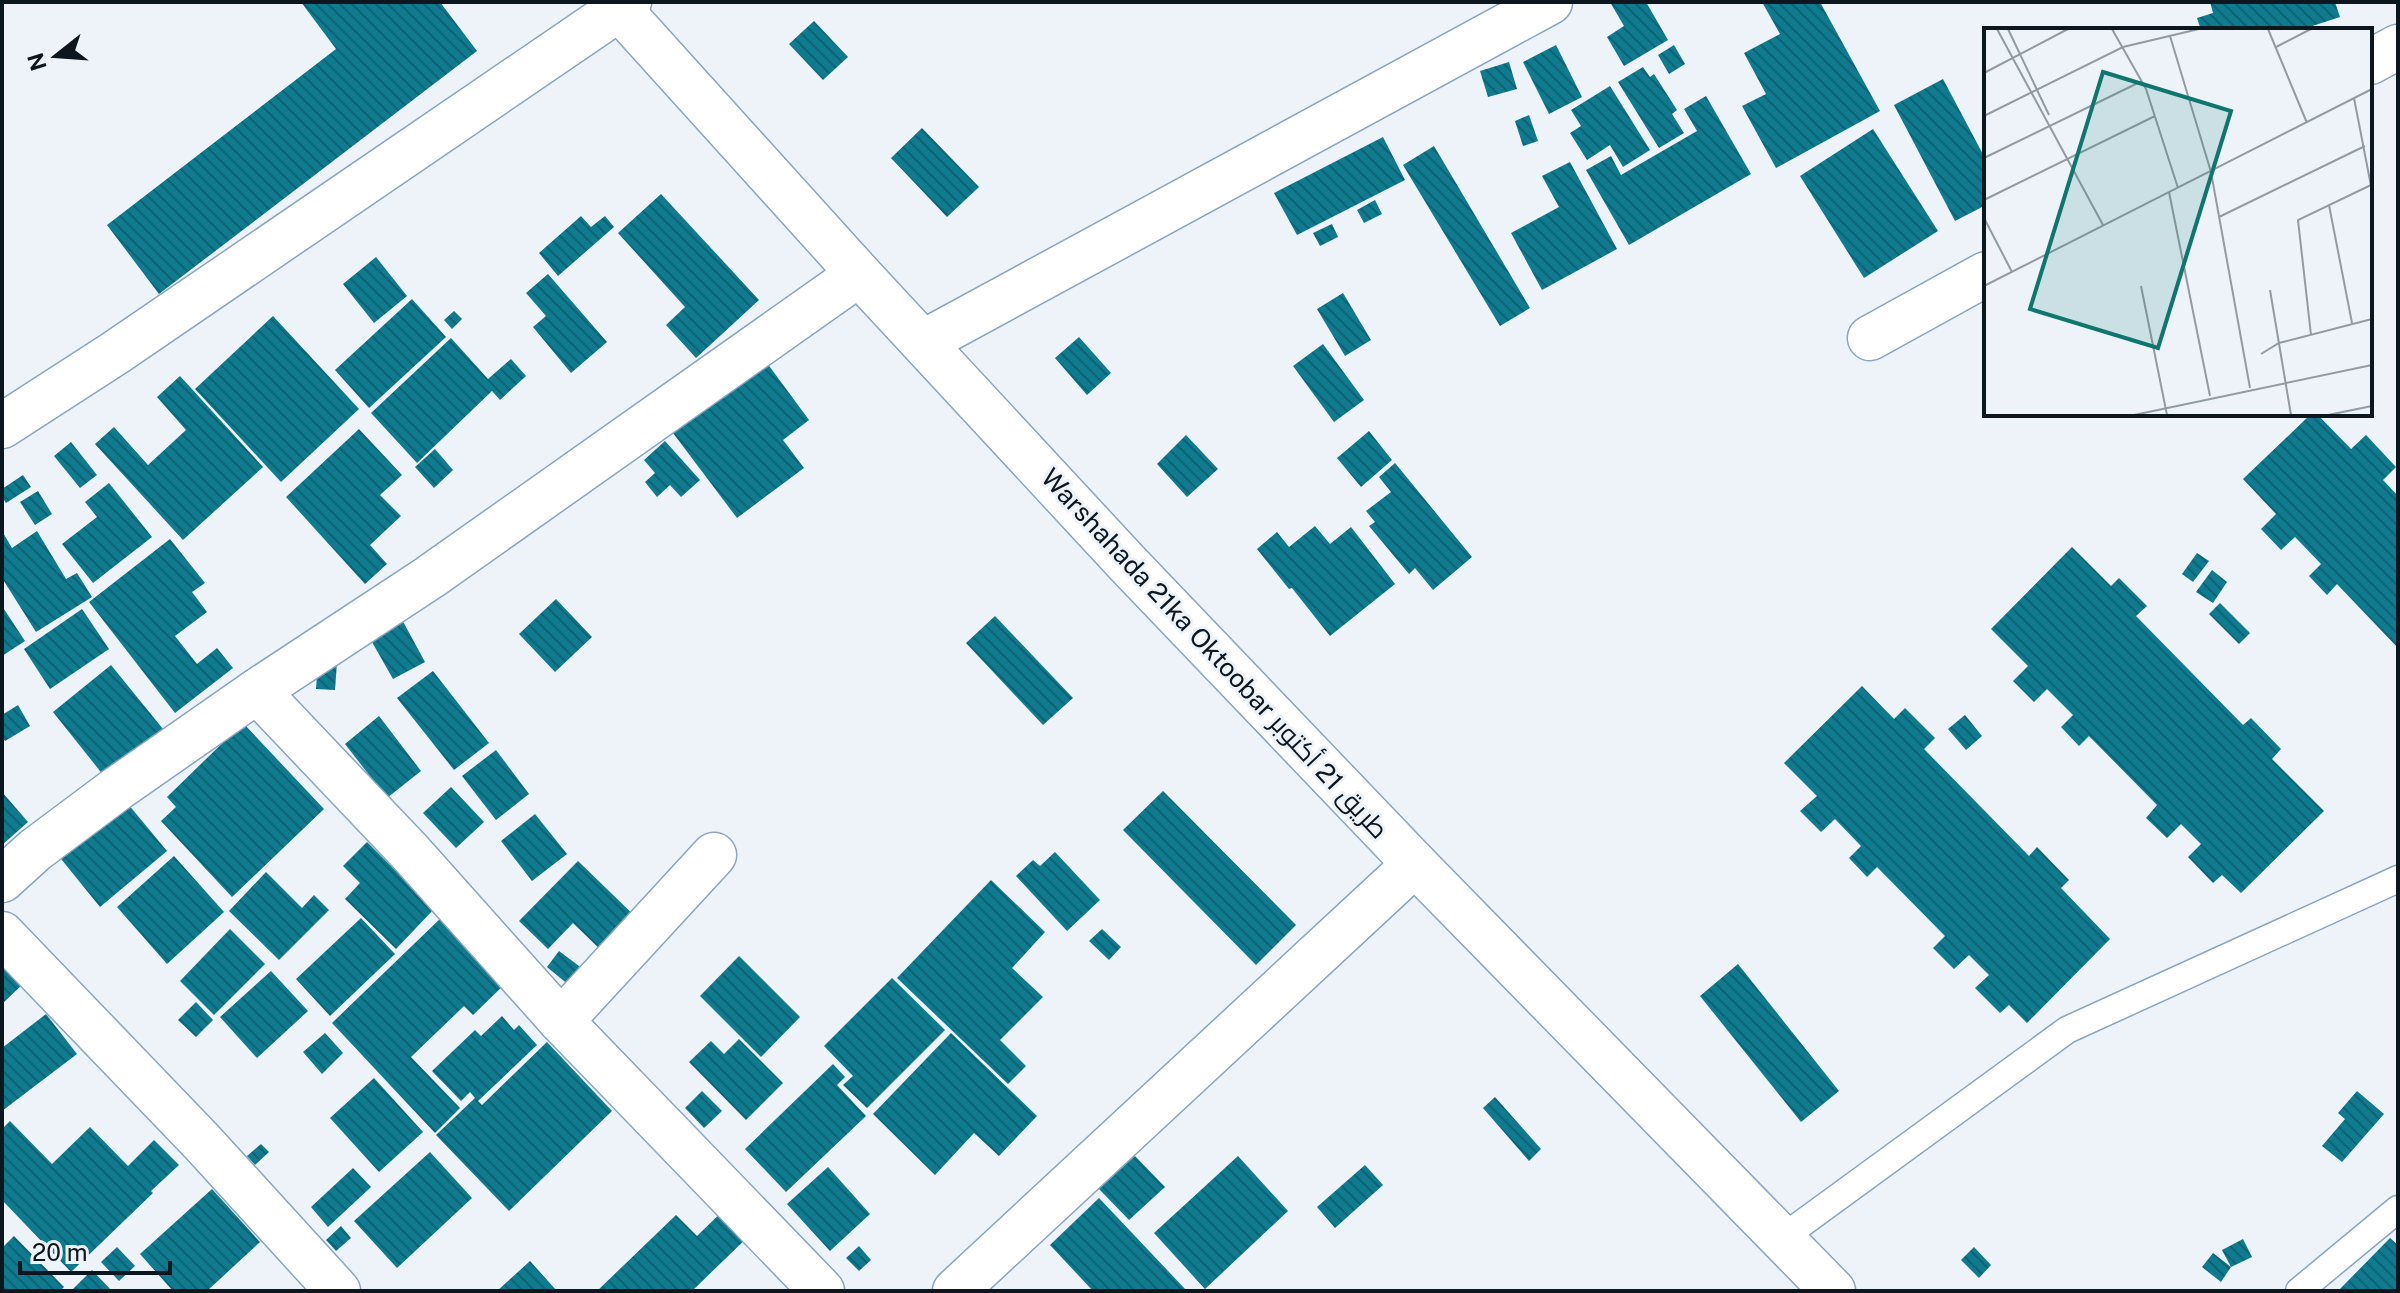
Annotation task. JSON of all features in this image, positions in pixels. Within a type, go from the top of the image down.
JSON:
[{"type":"street","points":[[924,342],[1550,2]]},
{"type":"street","points":[[2,426],[115,353],[620,4]]},
{"type":"street","name":"Warshahada 21ka Oktoobar طريق 21 أكتوبر","points":[[620,4],[859,274],[1127,563],[1415,864],[1833,1291]]},
{"type":"street","points":[[2372,61],[2398,47]]},
{"type":"street","points":[[2,880],[35,850],[118,788],[257,691],[430,577],[859,274]]},
{"type":"street","points":[[1870,338],[1984,275]]},
{"type":"street","points":[[257,691],[410,852],[561,1021],[822,1291]]},
{"type":"street","points":[[561,1021],[714,855]]},
{"type":"street","points":[[955,1291],[1415,864]]},
{"type":"street","points":[[981,1291],[1415,864]]},
{"type":"street","points":[[2,934],[202,1142],[338,1291]]},
{"type":"lane","points":[[1782,1238],[2067,1030],[2396,885]]},
{"type":"lane","points":[[2299,1291],[2398,1209]]},
{"type":"building","points":[[301,2],[440,2],[477,51],[159,294],[107,225],[336,49]]},
{"type":"building","points":[[1610,2],[1646,2],[1668,40],[1624,66],[1607,37],[1624,26]]},
{"type":"building","points":[[1762,2],[1820,2],[1880,111],[1776,168],[1742,106],[1766,94],[1744,53],[1780,34]]},
{"type":"building","points":[[2210,2],[2335,2],[2340,17],[2306,28],[2200,28],[2197,18],[2213,13]]},
{"type":"building","points":[[814,21],[848,57],[823,80],[789,44]]},
{"type":"building","points":[[1556,45],[1582,97],[1549,114],[1523,62]]},
{"type":"building","points":[[1674,45],[1685,64],[1669,74],[1658,55]]},
{"type":"building","points":[[1509,62],[1517,89],[1488,97],[1480,71]]},
{"type":"building","points":[[1643,67],[1650,77],[1654,74],[1677,110],[1672,114],[1684,133],[1659,148],[1618,82]]},
{"type":"building","points":[[1943,79],[1984,156],[1984,206],[1955,221],[1894,105]]},
{"type":"building","points":[[1610,86],[1650,150],[1623,167],[1610,145],[1587,160],[1570,133],[1581,126],[1571,110]]},
{"type":"building","points":[[1706,96],[1751,174],[1629,245],[1586,170],[1611,156],[1621,175],[1697,131],[1684,109]]},
{"type":"building","points":[[1529,115],[1538,141],[1523,146],[1515,121]]},
{"type":"building","points":[[922,128],[979,187],[947,217],[891,158]]},
{"type":"building","points":[[1873,129],[1938,231],[1864,278],[1800,176]]},
{"type":"building","points":[[1383,137],[1405,180],[1297,235],[1274,193]]},
{"type":"building","points":[[1434,146],[1530,308],[1500,326],[1403,165]]},
{"type":"building","points":[[1570,162],[1617,249],[1542,290],[1511,233],[1559,207],[1542,176]]},
{"type":"building","points":[[661,194],[759,300],[696,358],[666,325],[685,307],[618,233]]},
{"type":"building","points":[[1375,200],[1382,214],[1364,223],[1357,210]]},
{"type":"building","points":[[581,216],[591,227],[605,216],[614,227],[558,276],[539,253]]},
{"type":"building","points":[[1332,224],[1338,237],[1320,246],[1313,233]]},
{"type":"building","points":[[376,257],[407,296],[374,323],[343,284]]},
{"type":"building","points":[[548,274],[607,342],[571,373],[533,327],[546,316],[526,293]]},
{"type":"building","points":[[1343,293],[1371,340],[1345,356],[1317,309]]},
{"type":"building","points":[[412,299],[446,337],[369,408],[335,370]]},
{"type":"building","points":[[454,311],[462,319],[452,329],[444,320]]},
{"type":"building","points":[[273,316],[359,409],[281,482],[195,389]]},
{"type":"building","points":[[1079,337],[1111,373],[1087,395],[1055,358]]},
{"type":"building","points":[[451,338],[488,379],[511,359],[526,376],[500,400],[492,391],[417,463],[371,413]]},
{"type":"building","points":[[1323,344],[1364,400],[1334,422],[1293,366]]},
{"type":"building","points":[[767,363],[809,420],[783,440],[804,468],[737,518],[673,433]]},
{"type":"building","points":[[180,376],[263,467],[183,540],[95,444],[114,427],[148,465],[186,430],[157,397]]},
{"type":"building","points":[[2309,416],[2319,416],[2351,449],[2366,435],[2396,467],[2383,480],[2398,496],[2398,648],[2337,584],[2327,595],[2309,576],[2321,564],[2295,537],[2281,550],[2261,529],[2276,514],[2243,479]]},
{"type":"building","points":[[359,429],[402,475],[380,495],[401,516],[370,545],[387,564],[365,584],[286,497]]},
{"type":"building","points":[[1369,431],[1392,460],[1361,487],[1337,458]]},
{"type":"building","points":[[1186,435],[1218,469],[1187,497],[1157,464]]},
{"type":"building","points":[[665,441],[700,480],[681,497],[670,485],[657,497],[645,482],[655,473],[644,460]]},
{"type":"building","points":[[71,442],[97,475],[80,488],[54,456]]},
{"type":"building","points":[[435,449],[453,470],[434,488],[415,467]]},
{"type":"building","points":[[1395,463],[1472,557],[1433,590],[1415,568],[1409,574],[1369,526],[1375,522],[1366,511],[1391,492],[1379,477]]},
{"type":"building","points":[[23,475],[31,487],[6,503],[2,489]]},
{"type":"building","points":[[109,483],[152,537],[93,583],[62,544],[97,517],[85,502]]},
{"type":"building","points":[[38,491],[52,514],[35,525],[20,502]]},
{"type":"building","points":[[1315,526],[1330,544],[1351,527],[1395,584],[1330,636],[1257,549],[1277,532],[1289,547]]},
{"type":"building","points":[[2,531],[12,548],[37,531],[66,579],[77,573],[92,597],[36,632],[2,578]]},
{"type":"building","points":[[170,539],[205,583],[192,592],[207,612],[175,636],[197,664],[217,648],[233,668],[175,713],[89,602]]},
{"type":"building","points":[[2072,547],[2111,586],[2119,578],[2147,606],[2136,616],[2243,725],[2251,718],[2281,749],[2272,759],[2324,811],[2241,893],[2222,875],[2213,883],[2188,857],[2201,844],[2181,824],[2167,838],[2146,818],[2157,805],[2089,736],[2079,746],[2061,727],[2073,715],[2047,689],[2034,702],[2013,681],[2028,666],[1991,629]]},
{"type":"building","points":[[2197,553],[2209,561],[2193,582],[2182,574]]},
{"type":"building","points":[[2212,570],[2227,582],[2213,603],[2196,592]]},
{"type":"building","points":[[556,599],[592,637],[555,672],[519,634]]},
{"type":"building","points":[[2220,603],[2250,633],[2239,644],[2209,614]]},
{"type":"building","points":[[2,606],[25,641],[2,656]]},
{"type":"building","points":[[82,609],[109,649],[50,689],[24,649]]},
{"type":"building","points":[[400,616],[425,662],[393,679],[368,635]]},
{"type":"building","points":[[995,616],[1073,698],[1043,725],[966,643]]},
{"type":"building","points":[[318,661],[337,662],[335,690],[316,689]]},
{"type":"building","points":[[111,665],[163,729],[104,776],[53,712]]},
{"type":"building","points":[[433,671],[489,743],[454,770],[397,698]]},
{"type":"building","points":[[1862,686],[1894,719],[1905,708],[1935,738],[1924,749],[2029,856],[2037,847],[2069,880],[2061,888],[2110,939],[2027,1023],[2009,1005],[2000,1013],[1975,988],[1989,975],[1969,955],[1954,969],[1933,948],[1945,936],[1877,867],[1867,877],[1849,858],[1861,846],[1835,819],[1821,832],[1800,811],[1817,796],[1784,763]]},
{"type":"building","points":[[18,705],[30,726],[5,741],[2,737],[2,715]]},
{"type":"building","points":[[1965,715],[1982,736],[1966,750],[1948,729]]},
{"type":"building","points":[[379,716],[421,771],[387,798],[345,744]]},
{"type":"building","points":[[243,723],[324,809],[232,897],[161,821],[176,807],[167,797]]},
{"type":"building","points":[[496,750],[529,794],[496,820],[462,776]]},
{"type":"building","points":[[451,787],[484,822],[456,848],[423,813]]},
{"type":"building","points":[[1163,791],[1296,925],[1256,965],[1123,830]]},
{"type":"building","points":[[2,792],[28,822],[2,845]]},
{"type":"building","points":[[123,798],[167,851],[100,907],[57,854]]},
{"type":"building","points":[[535,814],[567,854],[532,881],[501,841]]},
{"type":"building","points":[[367,842],[434,909],[396,949],[345,899],[360,883],[343,866]]},
{"type":"building","points":[[1055,852],[1100,900],[1067,931],[1016,876],[1033,860],[1040,866]]},
{"type":"building","points":[[174,856],[224,912],[167,964],[117,907]]},
{"type":"building","points":[[578,861],[642,923],[608,957],[573,923],[548,949],[519,921]]},
{"type":"building","points":[[266,872],[302,908],[314,895],[329,910],[279,960],[229,911]]},
{"type":"building","points":[[991,880],[1045,932],[1012,968],[1043,997],[1000,1040],[1026,1066],[1008,1084],[897,978]]},
{"type":"building","points":[[443,916],[507,982],[473,1015],[464,1006],[411,1057],[460,1108],[435,1133],[332,1023]]},
{"type":"building","points":[[361,918],[395,954],[330,1016],[296,979]]},
{"type":"building","points":[[230,929],[265,964],[214,1015],[180,981]]},
{"type":"building","points":[[1102,929],[1121,947],[1109,960],[1089,941]]},
{"type":"building","points":[[559,951],[583,969],[570,986],[547,967]]},
{"type":"building","points":[[739,956],[800,1017],[761,1057],[700,996]]},
{"type":"building","points":[[2,959],[24,983],[2,1004]]},
{"type":"building","points":[[1738,964],[1839,1091],[1801,1122],[1700,996]]},
{"type":"building","points":[[271,971],[308,1011],[257,1058],[220,1017]]},
{"type":"building","points":[[892,978],[945,1030],[867,1108],[843,1085],[853,1076],[824,1046]]},
{"type":"building","points":[[196,1002],[213,1020],[196,1037],[178,1020]]},
{"type":"building","points":[[46,1014],[77,1054],[2,1111],[2,1048]]},
{"type":"building","points":[[502,1016],[514,1030],[519,1025],[537,1045],[478,1101],[482,1105],[547,1042],[612,1111],[509,1211],[436,1135],[475,1098],[470,1092],[461,1101],[432,1071],[475,1030],[481,1036]]},
{"type":"building","points":[[325,1033],[343,1053],[322,1074],[303,1052]]},
{"type":"building","points":[[951,1033],[1037,1116],[999,1156],[974,1133],[935,1175],[873,1114]]},
{"type":"building","points":[[739,1039],[783,1083],[746,1120],[689,1062],[711,1041],[724,1054]]},
{"type":"building","points":[[833,1064],[845,1077],[837,1085],[866,1116],[786,1192],[745,1149]]},
{"type":"building","points":[[374,1078],[423,1132],[379,1172],[330,1118]]},
{"type":"building","points":[[702,1091],[722,1111],[704,1128],[685,1108]]},
{"type":"building","points":[[2357,1091],[2384,1114],[2342,1162],[2322,1146],[2345,1119],[2338,1113]]},
{"type":"building","points":[[1495,1097],[1541,1149],[1529,1161],[1483,1108]]},
{"type":"building","points":[[10,1121],[52,1164],[90,1127],[128,1166],[154,1140],[179,1165],[71,1272],[2,1200],[2,1129]]},
{"type":"building","points":[[261,1144],[269,1152],[255,1165],[247,1156]]},
{"type":"building","points":[[430,1152],[472,1198],[397,1268],[354,1221]]},
{"type":"building","points":[[1135,1156],[1165,1187],[1129,1220],[1099,1189]]},
{"type":"building","points":[[1238,1156],[1288,1211],[1205,1289],[1154,1233]]},
{"type":"building","points":[[1365,1165],[1383,1185],[1335,1228],[1317,1207]]},
{"type":"building","points":[[828,1167],[870,1214],[830,1251],[787,1204]]},
{"type":"building","points":[[353,1168],[371,1187],[328,1227],[311,1207]]},
{"type":"building","points":[[212,1189],[260,1242],[207,1291],[173,1291],[140,1254]]},
{"type":"building","points":[[1099,1198],[1187,1291],[1093,1291],[1050,1245]]},
{"type":"building","points":[[730,1204],[755,1230],[692,1291],[597,1291],[676,1215],[697,1236]]},
{"type":"building","points":[[341,1226],[351,1238],[336,1251],[326,1240]]},
{"type":"building","points":[[14,1236],[64,1287],[60,1291],[2,1291],[2,1248]]},
{"type":"building","points":[[2390,1238],[2398,1245],[2398,1291],[2338,1291]]},
{"type":"building","points":[[2243,1239],[2252,1257],[2231,1267],[2222,1250]]},
{"type":"building","points":[[859,1246],[871,1260],[859,1271],[846,1258]]},
{"type":"building","points":[[117,1247],[135,1266],[119,1281],[101,1262]]},
{"type":"building","points":[[1974,1247],[1991,1265],[1979,1278],[1961,1260]]},
{"type":"building","points":[[2213,1253],[2231,1267],[2221,1282],[2202,1267]]},
{"type":"building","points":[[530,1261],[557,1291],[497,1291]]},
{"type":"building","points":[[92,1270],[112,1291],[71,1291]]}]
